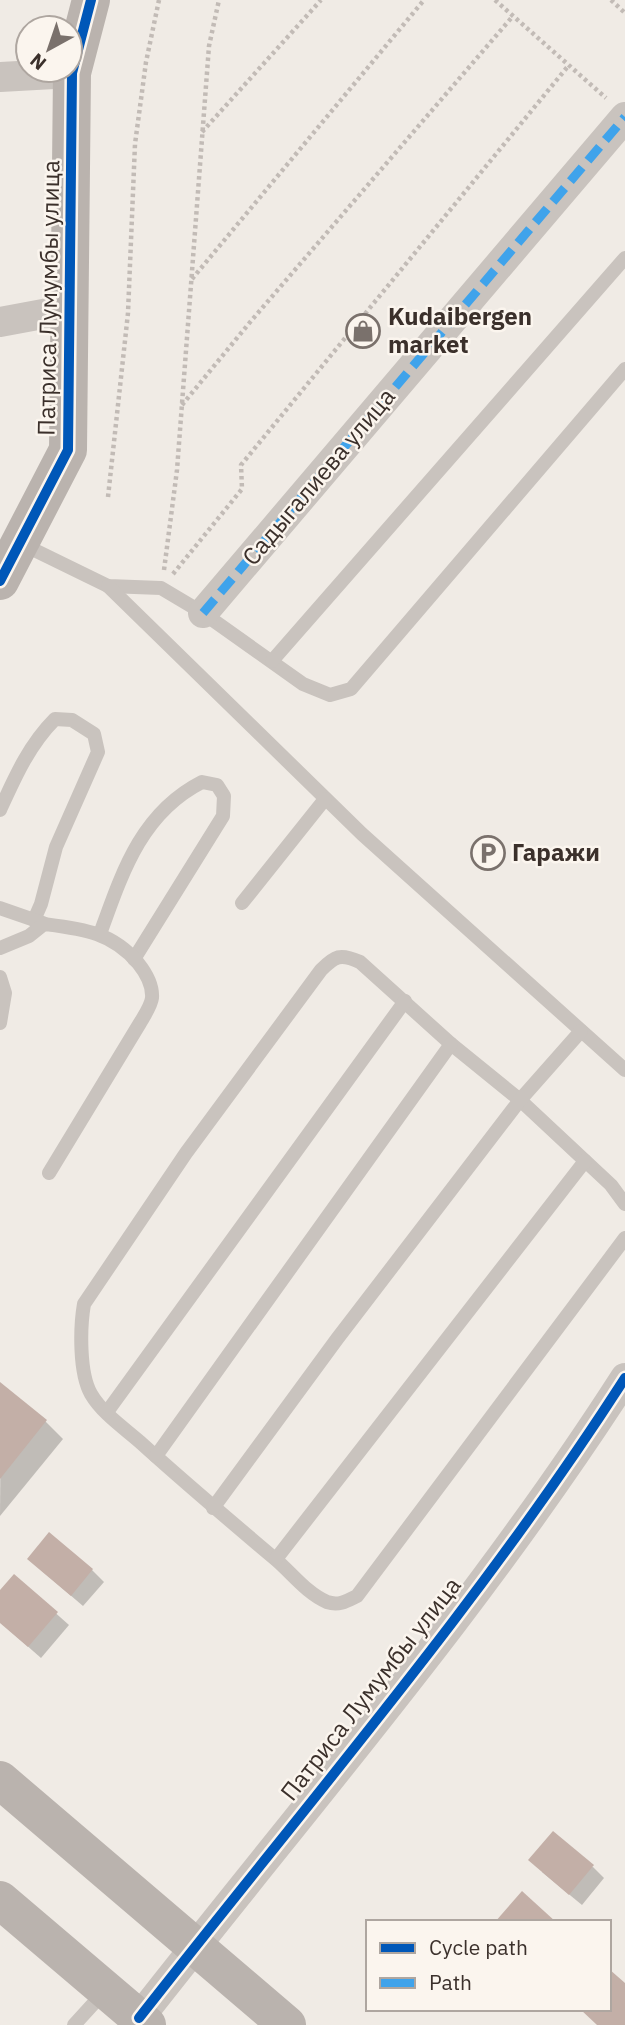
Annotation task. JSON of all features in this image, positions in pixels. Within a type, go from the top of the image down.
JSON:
[{"type":"street","name":"Патриса Лумумбы улица","points":[[84,24],[90,0]]},
{"type":"street","name":"Патриса Лумумбы улица","points":[[0,582],[68,450],[72,84]]},
{"type":"street","name":"Садыгалиева улица","points":[[203,613],[620,111]]},
{"type":"street","points":[[0,322],[70,309]]},
{"type":"street","name":"Патриса Лумумбы улица","points":[[143,2021],[195,1946],[462,1609],[599,1419],[625,1378]]},
{"type":"street","points":[[0,1780],[287,2025]]},
{"type":"street","points":[[0,1900],[143,2021]]},
{"type":"lane","points":[[272,661],[625,258]]},
{"type":"lane","points":[[108,586],[161,588],[203,613],[303,684],[330,695],[351,690],[625,369]]},
{"type":"lane","points":[[20,543],[108,586],[325,799],[625,1070]]},
{"type":"lane","points":[[0,810],[23,761],[42,732],[55,719],[72,720],[93,734],[97,752],[56,847],[39,922],[29,936],[0,948]]},
{"type":"lane","points":[[100,934],[123,869],[153,818],[183,791],[202,782],[217,785],[224,796],[223,816],[134,959]]},
{"type":"lane","points":[[242,904],[325,799]]},
{"type":"lane","points":[[0,908],[39,922],[100,934],[127,950],[148,975],[152,999],[140,1023],[49,1172]]},
{"type":"lane","points":[[625,1204],[611,1185],[520,1100],[451,1044],[360,962],[348,957],[334,958],[321,970],[186,1153],[84,1304],[80,1328],[90,1393],[107,1412],[213,1508],[313,1593],[330,1603],[343,1604],[357,1596],[625,1238]]},
{"type":"lane","points":[[0,977],[5,993],[0,1023]]},
{"type":"lane","points":[[107,1412],[405,1002]]},
{"type":"lane","points":[[213,1508],[520,1100],[581,1031]]},
{"type":"lane","points":[[156,1456],[451,1044]]},
{"type":"lane","points":[[276,1559],[585,1161]]},
{"type":"lane","points":[[74,2025],[106,1990]]},
{"type":"path","points":[[108,497],[128,313],[135,144],[146,62],[159,0]]},
{"type":"path","points":[[161,588],[177,470],[209,46],[219,0]]},
{"type":"path","points":[[202,133],[321,0]]},
{"type":"path","points":[[190,280],[424,0]]},
{"type":"path","points":[[495,0],[620,111]]},
{"type":"path","points":[[611,0],[625,13]]},
{"type":"path","points":[[182,405],[513,16]]},
{"type":"path","points":[[161,588],[242,489],[241,466],[569,65]]},
{"type":"building","points":[[0,1382],[47,1420],[0,1479]]},
{"type":"building","points":[[49,1532],[93,1569],[71,1596],[27,1559]]},
{"type":"building","points":[[14,1574],[58,1612],[28,1647],[0,1623],[0,1590]]},
{"type":"building","points":[[553,1831],[594,1865],[569,1895],[528,1860]]},
{"type":"building","points":[[522,1891],[554,1920],[497,1920]]},
{"type":"building","points":[[611,1971],[625,1983],[625,2025],[597,2025],[582,2011],[611,2011]]},
{"type":"marked path","points":[[203,613],[625,117]]},
{"type":"cycle path","points":[[0,581],[68,450],[72,73],[91,0]]},
{"type":"cycle path","points":[[139,2018],[451,1624],[511,1544],[625,1378]]},
{"type":"place","name":"Kudaibergen market","points":[[363,331]]},
{"type":"place","name":"Гаражи","points":[[488,853]]}]
